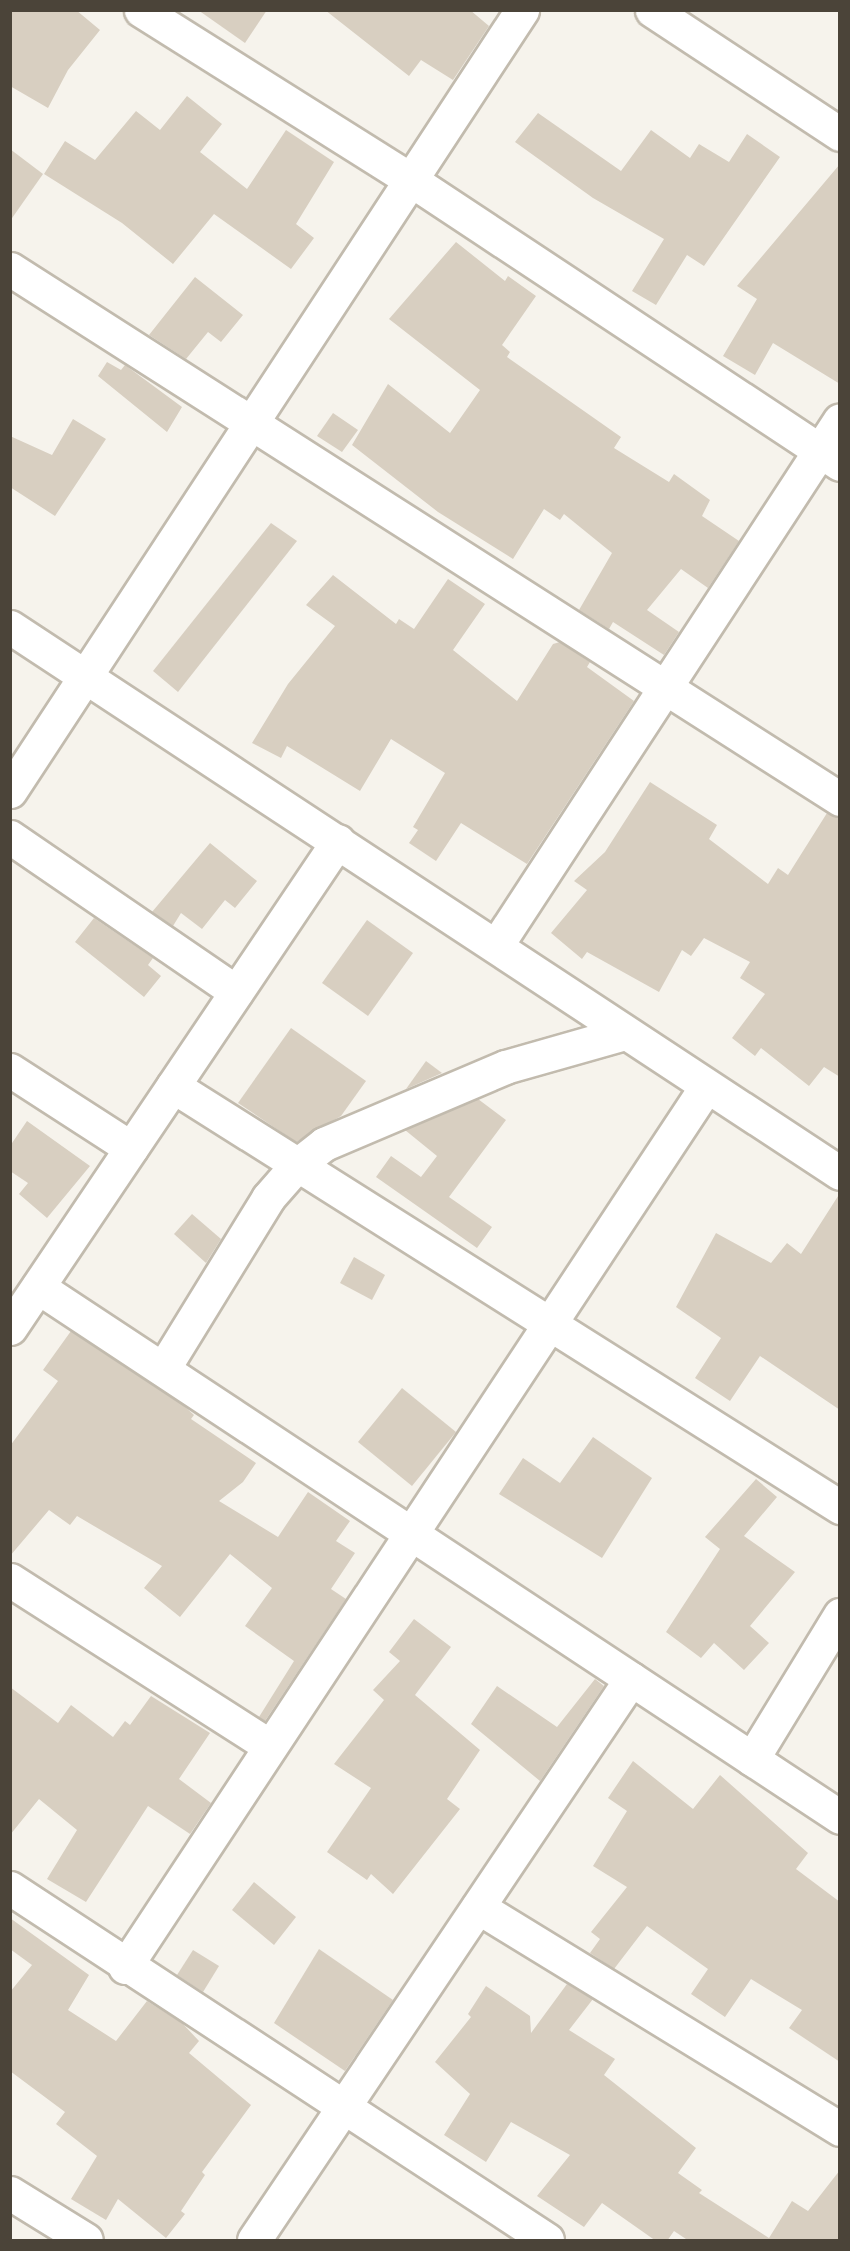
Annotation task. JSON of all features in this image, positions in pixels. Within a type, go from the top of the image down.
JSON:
[{"type":"street","points":[[141,10],[411,180],[830,458]]},
{"type":"street","points":[[10,791],[522,10]]},
{"type":"street","points":[[652,10],[840,134]]},
{"type":"street","points":[[10,269],[665,690],[840,799]]},
{"type":"street","points":[[496,946],[665,690],[830,458],[840,420]]},
{"type":"street","points":[[10,627],[338,840],[624,1033],[840,1173]]},
{"type":"street","points":[[10,837],[236,992]]},
{"type":"street","points":[[10,1328],[338,840]]},
{"type":"street","points":[[163,1369],[268,1198],[296,1166],[324,1144],[495,1071],[624,1033]]},
{"type":"street","points":[[10,1070],[131,1148]]},
{"type":"street","points":[[173,1086],[296,1166],[840,1508]]},
{"type":"street","points":[[125,1967],[706,1087]]},
{"type":"street","points":[[38,1287],[840,1817]]},
{"type":"street","points":[[10,1580],[270,1746]]},
{"type":"street","points":[[752,1759],[840,1615]]},
{"type":"street","points":[[254,2241],[631,1679]]},
{"type":"street","points":[[10,1888],[125,1967],[547,2241]]},
{"type":"street","points":[[478,1907],[840,2129]]},
{"type":"street","points":[[10,2193],[86,2241]]},
{"type":"building","points":[[10,10],[76,10],[100,30],[68,70],[48,108],[10,86]]},
{"type":"building","points":[[198,10],[267,10],[245,43]]},
{"type":"building","points":[[325,10],[470,10],[489,26],[453,80],[421,60],[409,76]]},
{"type":"building","points":[[187,96],[222,124],[200,152],[247,189],[286,130],[334,162],[296,224],[314,238],[291,269],[214,214],[173,264],[122,223],[44,174],[65,141],[95,160],[136,111],[160,130]]},
{"type":"building","points":[[538,113],[621,171],[651,130],[690,158],[699,144],[729,162],[747,134],[780,157],[704,266],[687,255],[656,305],[632,291],[664,239],[593,198],[515,142]]},
{"type":"building","points":[[10,149],[43,174],[10,221]]},
{"type":"building","points":[[840,164],[840,384],[773,343],[755,375],[723,356],[757,299],[737,286]]},
{"type":"building","points":[[456,242],[505,281],[508,276],[536,296],[502,345],[510,352],[507,357],[621,437],[614,448],[669,482],[674,474],[710,500],[702,516],[739,541],[708,588],[681,569],[647,610],[679,632],[664,655],[613,622],[609,629],[579,610],[612,553],[564,514],[560,520],[544,509],[513,559],[438,512],[352,445],[388,384],[450,433],[480,390],[389,319]]},
{"type":"building","points":[[195,277],[243,315],[221,342],[208,332],[186,359],[149,335]]},
{"type":"building","points":[[107,362],[121,370],[125,365],[182,407],[167,432],[98,376]]},
{"type":"building","points":[[333,413],[358,430],[342,452],[317,436]]},
{"type":"building","points":[[73,419],[106,439],[55,516],[10,487],[10,436],[52,455]]},
{"type":"building","points":[[271,523],[297,541],[178,692],[153,671]]},
{"type":"building","points":[[333,575],[396,624],[399,619],[414,629],[448,579],[485,604],[453,650],[517,701],[553,644],[560,642],[590,662],[587,667],[634,701],[527,864],[461,823],[436,861],[409,843],[418,830],[413,827],[445,773],[391,739],[360,791],[287,746],[281,758],[252,743],[288,684],[335,626],[306,605]]},
{"type":"building","points":[[650,782],[717,825],[709,839],[768,884],[778,868],[788,875],[827,813],[840,818],[840,1077],[824,1067],[809,1086],[761,1048],[755,1056],[732,1038],[765,994],[740,978],[750,962],[704,938],[691,956],[682,950],[659,992],[587,952],[582,959],[551,933],[587,890],[574,881],[605,852]]},
{"type":"building","points":[[210,843],[257,881],[235,908],[225,900],[202,929],[181,913],[173,926],[152,912]]},
{"type":"building","points":[[94,918],[153,958],[148,965],[161,976],[144,997],[75,942]]},
{"type":"building","points":[[367,920],[413,953],[368,1016],[322,983]]},
{"type":"building","points":[[291,1028],[366,1081],[341,1116],[296,1142],[238,1103]]},
{"type":"building","points":[[426,1061],[442,1073],[406,1089]]},
{"type":"building","points":[[478,1099],[506,1120],[449,1197],[492,1227],[477,1248],[376,1177],[391,1156],[421,1177],[437,1156],[405,1130]]},
{"type":"building","points":[[27,1121],[90,1166],[47,1218],[19,1194],[28,1183],[10,1171],[10,1146]]},
{"type":"building","points":[[840,1193],[840,1410],[760,1356],[730,1401],[695,1378],[721,1338],[676,1307],[716,1233],[771,1263],[787,1243],[801,1254]]},
{"type":"building","points":[[192,1214],[221,1239],[206,1263],[174,1234]]},
{"type":"building","points":[[354,1257],[385,1275],[372,1300],[340,1283]]},
{"type":"building","points":[[71,1331],[183,1405],[194,1415],[191,1419],[256,1463],[243,1482],[219,1501],[278,1537],[308,1492],[350,1521],[336,1541],[355,1553],[331,1589],[346,1599],[265,1721],[259,1717],[294,1661],[245,1626],[272,1588],[230,1554],[180,1617],[144,1588],[162,1566],[77,1516],[70,1525],[49,1510],[10,1556],[10,1446],[58,1381],[43,1370]]},
{"type":"building","points":[[402,1388],[456,1432],[412,1486],[358,1442]]},
{"type":"building","points":[[593,1437],[652,1478],[602,1558],[499,1494],[523,1458],[560,1483]]},
{"type":"building","points":[[756,1479],[777,1497],[744,1536],[795,1572],[750,1626],[769,1643],[744,1670],[714,1643],[701,1658],[666,1632],[720,1549],[705,1537]]},
{"type":"building","points":[[414,1619],[451,1647],[415,1695],[480,1750],[447,1799],[460,1809],[393,1894],[371,1874],[367,1880],[327,1852],[371,1788],[334,1764],[384,1700],[373,1690],[400,1661],[389,1652]]},
{"type":"building","points":[[595,1679],[604,1686],[540,1781],[471,1724],[497,1686],[557,1727]]},
{"type":"building","points":[[10,1687],[58,1723],[71,1705],[113,1737],[125,1721],[130,1725],[151,1696],[210,1733],[179,1779],[211,1803],[190,1834],[148,1806],[86,1902],[47,1879],[77,1830],[39,1799],[10,1835]]},
{"type":"building","points":[[633,1761],[693,1809],[720,1775],[808,1853],[796,1869],[840,1902],[840,2062],[789,2028],[802,2010],[751,1979],[725,2017],[691,1994],[708,1969],[647,1926],[614,1969],[590,1953],[600,1939],[591,1932],[627,1887],[593,1866],[627,1811],[608,1798]]},
{"type":"building","points":[[254,1882],[296,1917],[274,1945],[232,1910]]},
{"type":"building","points":[[10,1918],[89,1975],[68,2010],[116,2041],[147,2001],[182,2023],[199,2041],[189,2053],[251,2105],[202,2172],[205,2175],[181,2211],[185,2214],[166,2238],[118,2199],[106,2220],[71,2199],[97,2156],[56,2124],[65,2112],[10,2071],[10,1992],[32,1965],[10,1949]]},
{"type":"building","points":[[319,1949],[393,2000],[345,2071],[274,2023]]},
{"type":"building","points":[[193,1950],[219,1966],[203,1992],[177,1975]]},
{"type":"building","points":[[567,1984],[593,1999],[569,2030],[615,2059],[604,2075],[696,2148],[678,2173],[702,2190],[699,2193],[769,2238],[792,2201],[808,2211],[840,2170],[840,2241],[689,2241],[674,2231],[667,2241],[656,2241],[602,2203],[584,2227],[537,2196],[570,2155],[511,2122],[486,2162],[444,2135],[470,2094],[435,2062],[471,2017],[468,2014],[486,1986],[530,2016],[531,2033]]}]
